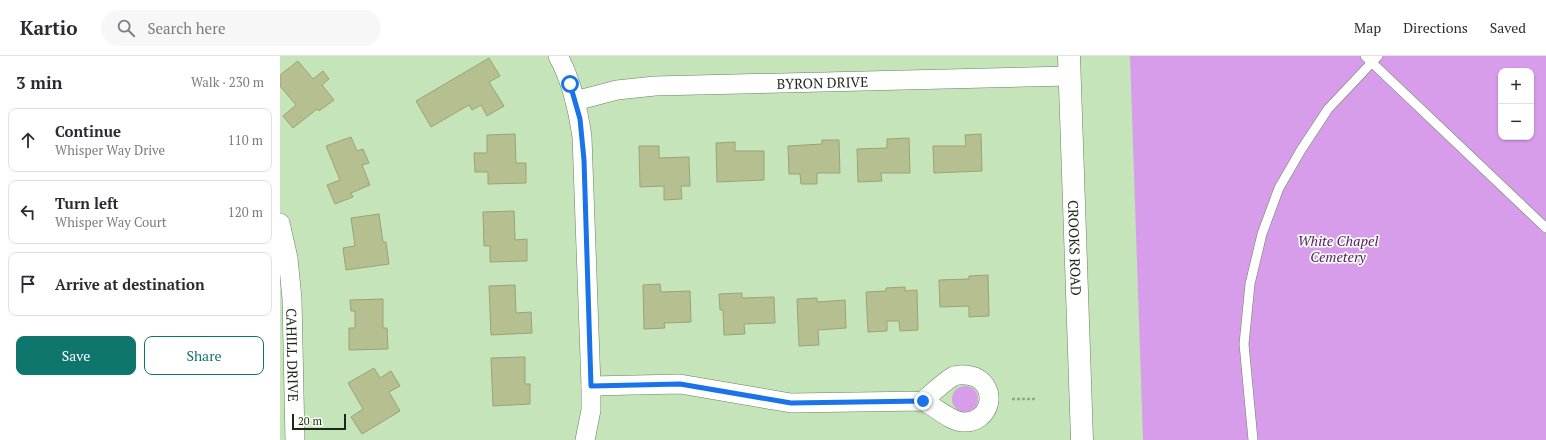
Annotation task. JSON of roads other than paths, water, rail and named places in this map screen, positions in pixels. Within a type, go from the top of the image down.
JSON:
[{"type":"main road","name":"CROOKS ROAD","points":[[1070,66],[1082,440]]},
{"type":"street","points":[[558,56],[570,84],[575,101],[581,125],[584,160],[591,386],[591,410],[585,440]]},
{"type":"street","name":"BYRON DRIVE","points":[[575,101],[617,90],[655,86],[1070,66]]},
{"type":"street","name":"CAHILL DRIVE","points":[[280,223],[288,258],[292,299],[295,440]]},
{"type":"street","points":[[591,386],[680,384],[791,403],[923,401]]},
{"type":"lane","points":[[1365,56],[1546,228]]},
{"type":"lane","points":[[1253,440],[1244,344],[1250,284],[1262,234],[1279,188],[1301,150],[1328,109],[1378,56]]},
{"type":"park label","name":"White Chapel Cemetery","points":[[1338,248]]}]
